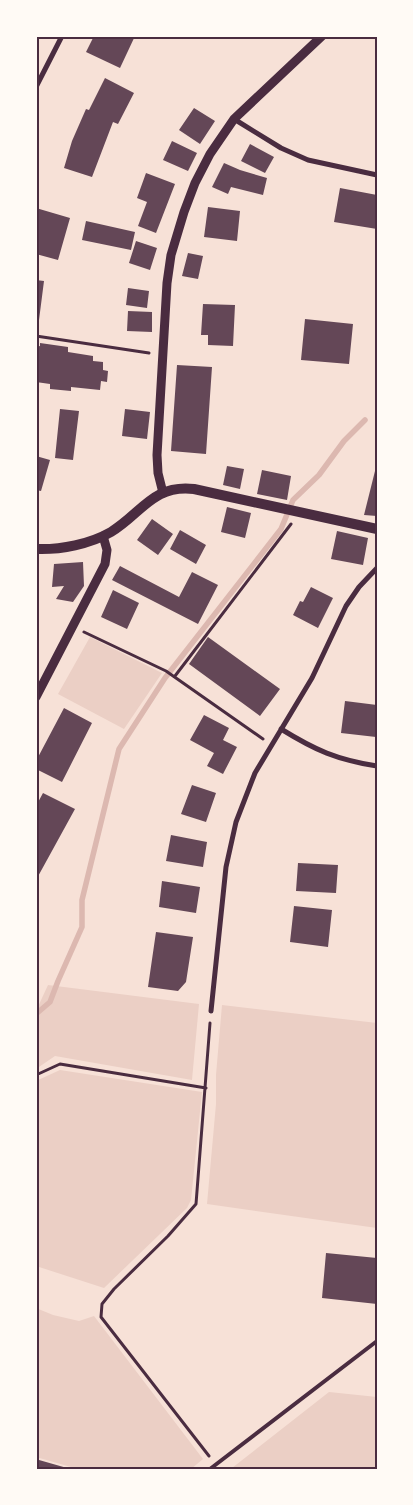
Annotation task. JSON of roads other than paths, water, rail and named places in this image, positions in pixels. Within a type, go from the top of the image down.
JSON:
[{"type":"main road","points":[[36,549],[70,546],[103,536],[116,529],[146,502],[178,488],[194,489],[377,529]]},
{"type":"street","points":[[36,87],[62,36]]},
{"type":"street","points":[[163,493],[158,473],[157,455],[167,283],[172,255],[184,212],[195,183],[210,154],[234,119],[322,36]]},
{"type":"street","points":[[234,119],[281,148],[308,160],[377,175]]},
{"type":"street","points":[[36,697],[105,564],[107,550],[103,536]]},
{"type":"street","points":[[211,1010],[223,890],[230,846],[248,790],[271,745],[312,678],[346,606],[359,587],[377,568]]},
{"type":"street","points":[[281,729],[310,747],[327,754],[345,760],[377,766]]},
{"type":"lane","points":[[210,1469],[377,1341]]},
{"type":"waterway","points":[[36,1014],[50,1002],[82,927],[82,900],[119,749],[165,678],[281,529],[293,500],[319,475],[344,441],[365,420]]}]
